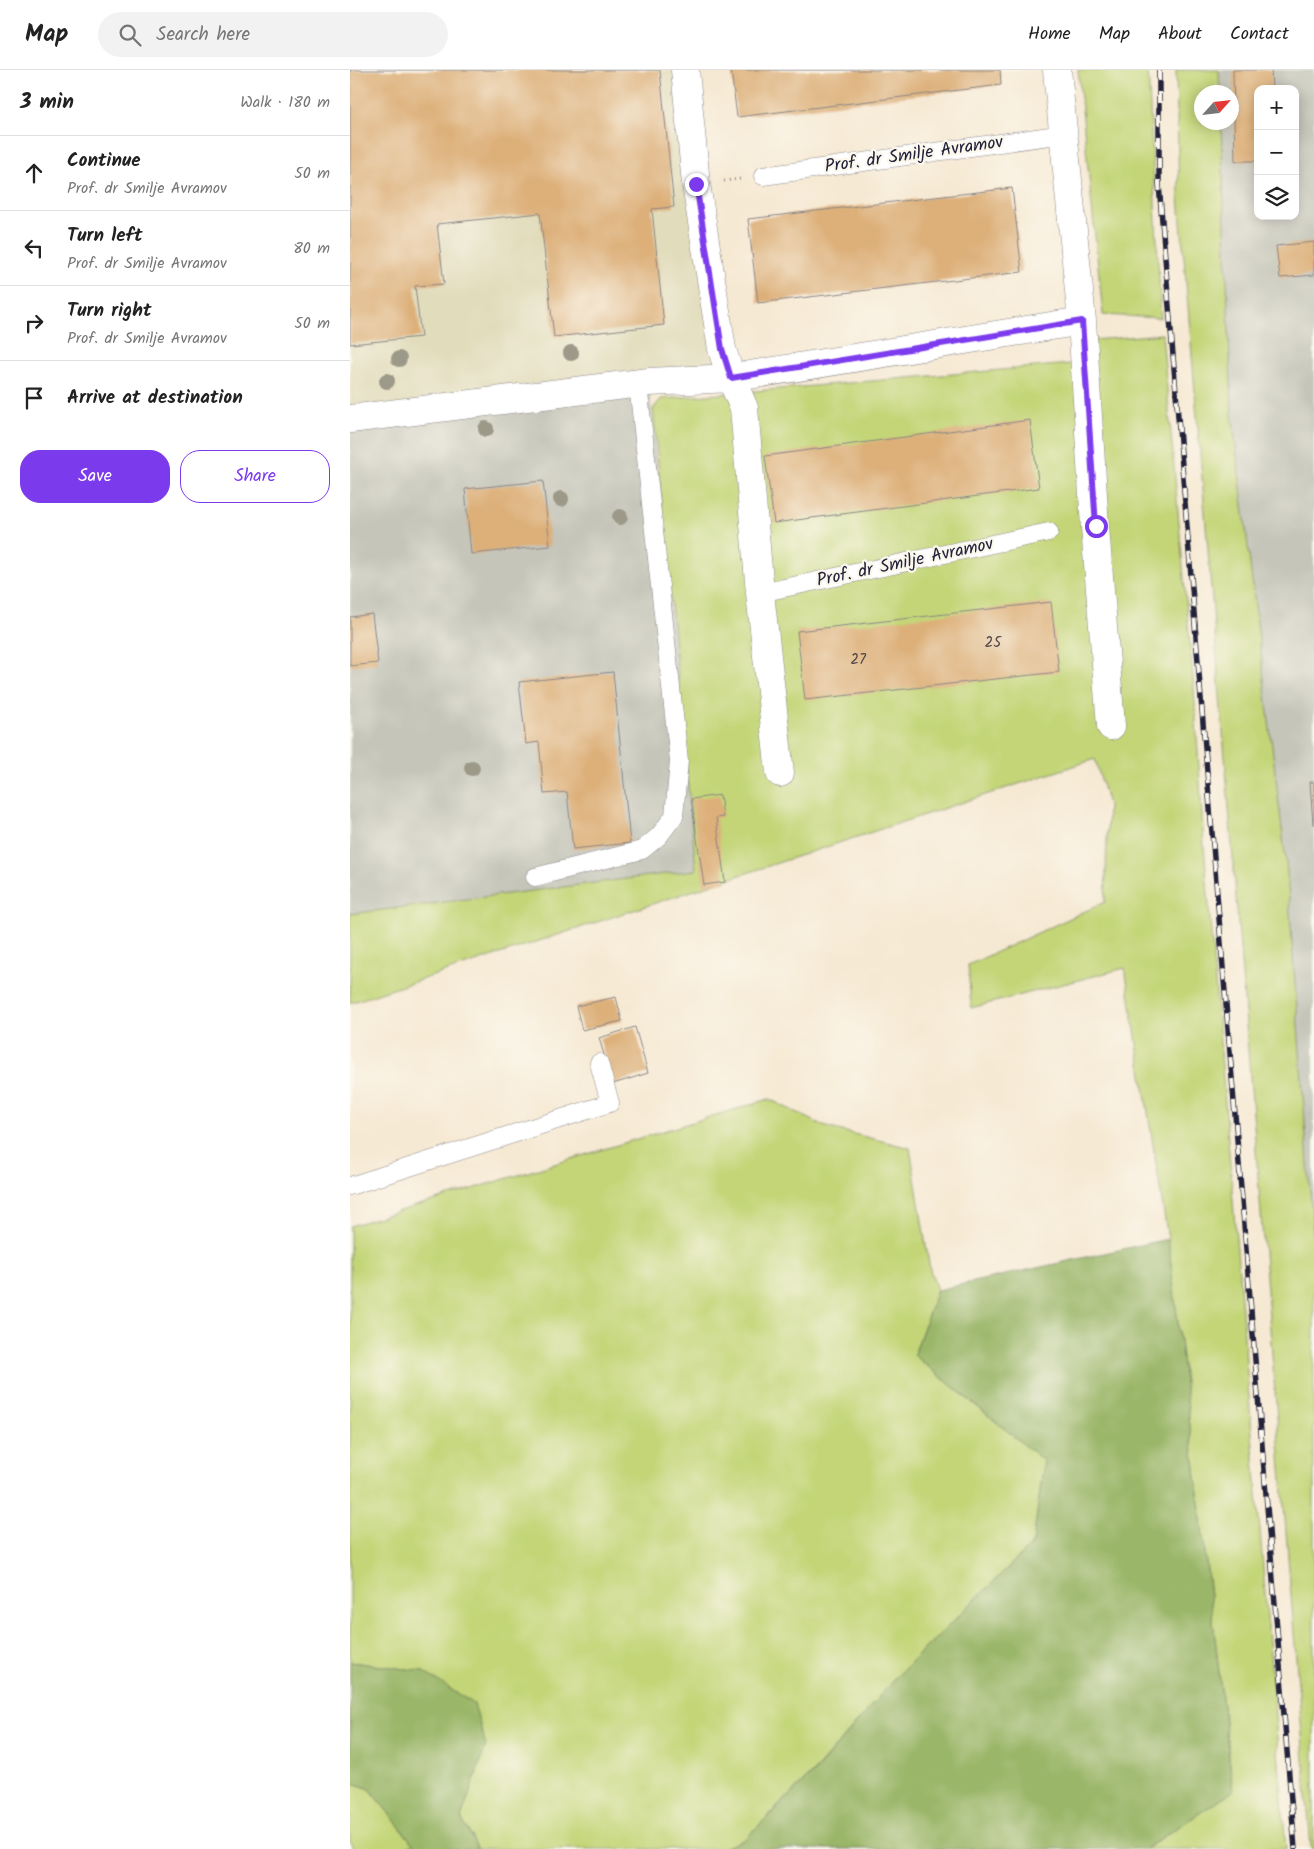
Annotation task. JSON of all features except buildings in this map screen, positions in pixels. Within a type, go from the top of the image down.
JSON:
[{"type":"street","points":[[685,70],[696,184],[722,349],[731,378],[744,408],[760,593],[780,773]]},
{"type":"street","points":[[1057,70],[1082,321],[1111,726]]},
{"type":"street","points":[[350,419],[638,384],[731,378],[1082,321]]},
{"type":"lane","name":"Prof. dr Smilje Avramov","points":[[763,176],[1064,134]]},
{"type":"lane","points":[[535,877],[642,850],[659,836],[674,816],[679,761],[638,384]]},
{"type":"lane","name":"Prof. dr Smilje Avramov","points":[[760,593],[1049,532]]},
{"type":"lane","points":[[350,1186],[610,1104],[599,1062]]},
{"type":"path","points":[[696,184],[763,176]]},
{"type":"shaded area","points":[[350,70],[685,70],[731,378],[350,419]]},
{"type":"shaded area","points":[[1219,70],[1314,70],[1314,1248],[1287,871],[1232,413],[1221,130],[1239,130],[1239,85],[1220,85]]},
{"type":"shaded area","points":[[649,382],[696,870],[350,914],[350,419]]},
{"type":"green space","points":[[1078,70],[1148,70],[1161,318],[1103,315]]},
{"type":"green space","points":[[1176,70],[1219,70],[1220,85],[1194,85],[1194,130],[1221,130],[1232,413],[1287,871],[1314,1248],[1314,1849],[1311,1849],[1179,197]]},
{"type":"green space","points":[[1162,334],[1194,689],[1204,846],[1286,1849],[1145,1849],[1233,1791],[1168,1239],[1125,968],[971,1008],[968,965],[1105,902],[1108,805],[1095,759],[350,1003],[350,914],[696,870],[653,409],[661,399],[1094,362],[1093,340]]},
{"type":"green space","points":[[769,1099],[826,1127],[910,1148],[930,1270],[937,1290],[914,1355],[1044,1461],[1033,1543],[895,1678],[819,1766],[744,1840],[720,1849],[478,1849],[461,1818],[486,1745],[422,1671],[350,1662],[350,1226]]},
{"type":"green space","points":[[1168,1239],[1233,1791],[1145,1849],[720,1849],[744,1840],[819,1767],[895,1678],[1033,1543],[1044,1461],[914,1355],[937,1290]]},
{"type":"green space","points":[[350,1662],[422,1671],[474,1704],[486,1745],[461,1818],[478,1849],[421,1849],[413,1844],[370,1789],[350,1782]]},
{"type":"green space","points":[[350,1782],[370,1789],[413,1844],[398,1849],[354,1849],[350,1842]]},
{"type":"railway","points":[[1159,70],[1159,184],[1295,1849]]},
{"type":"route","points":[[696,184],[722,349],[731,378],[1082,321],[1096,526]]}]
